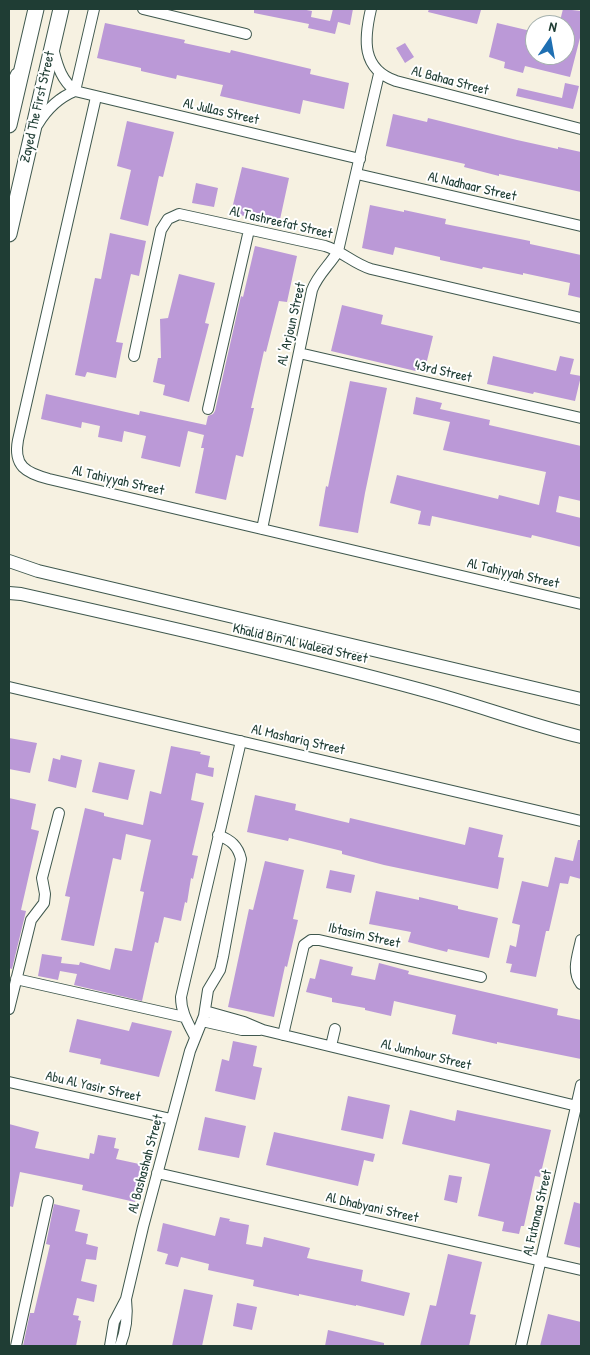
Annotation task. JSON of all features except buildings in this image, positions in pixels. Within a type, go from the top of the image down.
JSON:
[{"type":"main road","name":"Zayed The First Street","points":[[9,125],[36,9]]},
{"type":"main road","name":"Zayed The First Street","points":[[9,234],[61,9]]},
{"type":"street","points":[[75,91],[94,9]]},
{"type":"street","points":[[144,9],[246,34]]},
{"type":"street","points":[[371,9],[366,28],[366,49],[379,74]]},
{"type":"street","points":[[52,46],[59,71],[68,85],[75,91]]},
{"type":"street","points":[[9,89],[25,56]]},
{"type":"street","name":"Al Bahaa Street","points":[[379,74],[396,81],[581,129]]},
{"type":"street","name":"Al 'Arjoun Street","points":[[262,529],[315,284],[338,251],[379,74]]},
{"type":"street","points":[[32,134],[47,110],[64,95],[75,91]]},
{"type":"street","name":"Al Jullas Street","points":[[75,91],[360,159]]},
{"type":"street","name":"Al Tahiyyah Street","points":[[96,97],[18,440],[17,458],[24,469],[41,477],[581,604]]},
{"type":"street","name":"Al Nadhaar Street","points":[[357,174],[581,226]]},
{"type":"street","name":"Al Tashreefat Street","points":[[134,356],[161,230],[165,221],[174,215],[185,215],[324,246],[338,251],[366,268],[581,318]]},
{"type":"street","points":[[208,409],[249,230]]},
{"type":"street","name":"43rd Street","points":[[299,353],[581,418]]},
{"type":"street","name":"Khalid Bin Al Waleed Street","points":[[9,561],[38,571],[581,699]]},
{"type":"street","name":"Khalid Bin Al Waleed Street","points":[[9,592],[55,601],[347,670],[424,690],[518,720],[581,737]]},
{"type":"street","name":"Al Mashariq Street","points":[[9,687],[581,821]]},
{"type":"street","points":[[566,695],[581,693]]},
{"type":"street","points":[[195,1037],[184,1017],[181,997],[241,741]]},
{"type":"street","points":[[9,1009],[31,920],[44,903],[45,894],[42,878],[59,813]]},
{"type":"street","name":"Al Bashashah Street","points":[[110,1346],[114,1322],[126,1299],[171,1119],[195,1037],[204,1016],[208,990],[222,964],[241,859],[237,847],[227,838],[218,835]]},
{"type":"street","name":"Ibtasim Street","points":[[283,1035],[304,945],[311,940],[315,939],[481,977]]},
{"type":"street","points":[[581,940],[575,970],[581,984]]},
{"type":"street","points":[[16,979],[184,1017]]},
{"type":"street","name":"Al Jumhour Street","points":[[204,1016],[244,1022],[263,1030],[579,1106]]},
{"type":"street","points":[[331,1046],[335,1029]]},
{"type":"street","name":"Abu Al Yasir Street","points":[[9,1082],[171,1119]]},
{"type":"street","name":"Al Futanaa Street","points":[[521,1346],[579,1106],[581,1085]]},
{"type":"street","name":"Al Dhabyani Street","points":[[157,1173],[581,1270]]},
{"type":"street","points":[[16,1346],[48,1200]]},
{"type":"street","name":"Al Bashashah Street","points":[[120,1346],[126,1325],[126,1299]]}]
